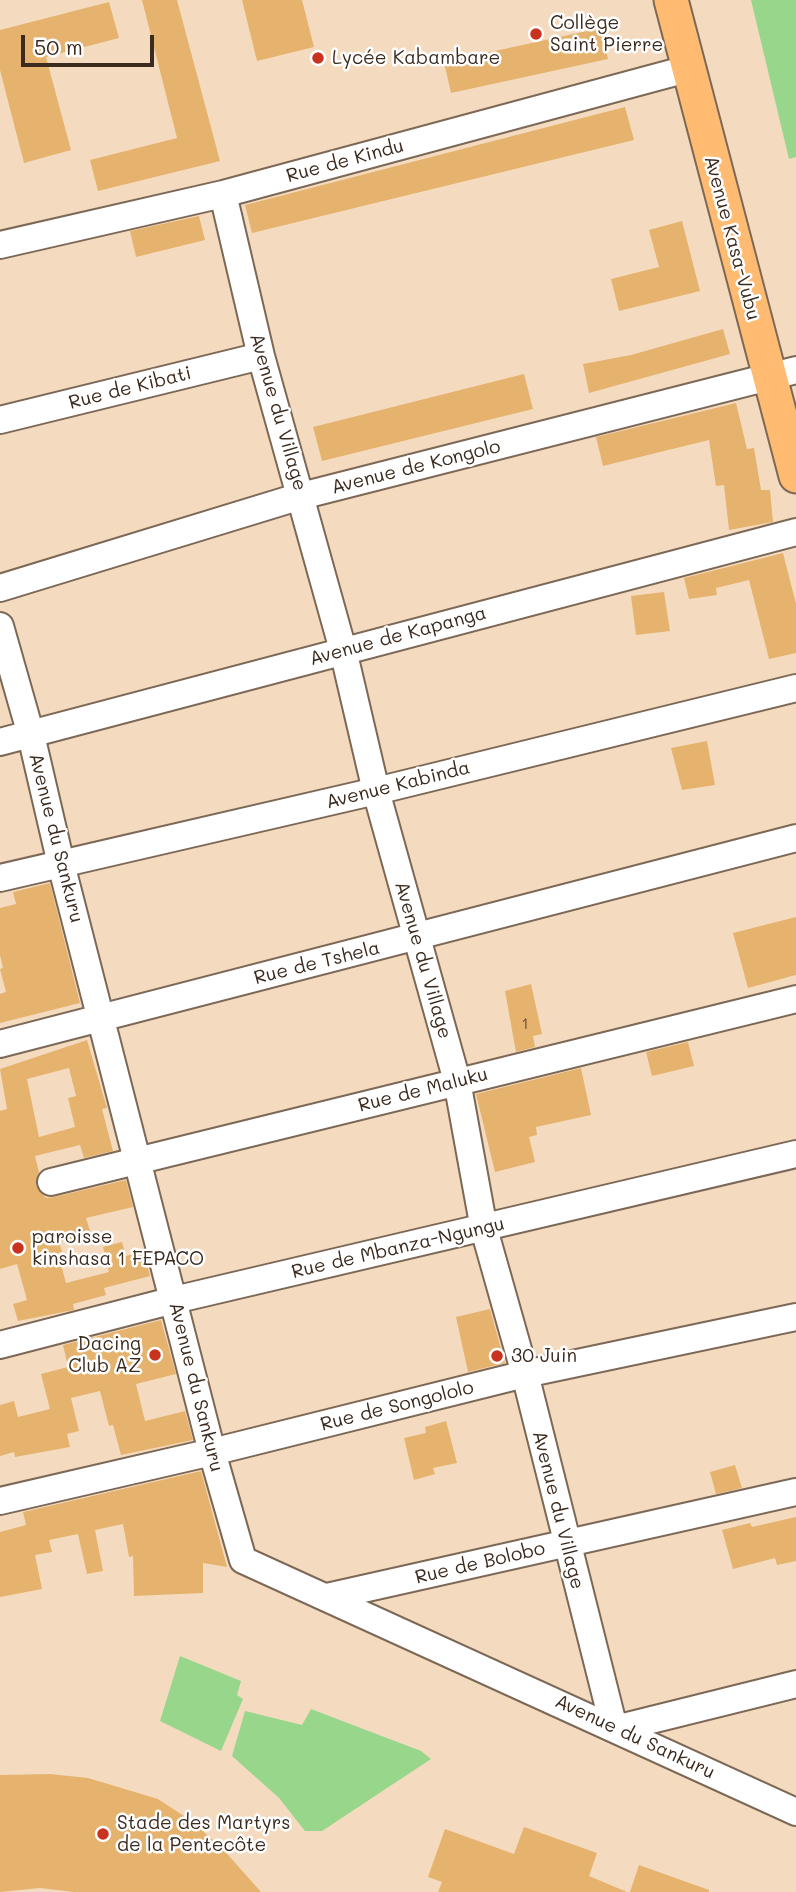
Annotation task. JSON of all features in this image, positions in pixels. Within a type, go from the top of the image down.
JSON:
[{"type":"main road","name":"Avenue Kasa-Vubu","points":[[670,0],[687,69],[783,373],[796,476]]},
{"type":"street","name":"Rue de Kindu","points":[[0,246],[223,194],[687,69]]},
{"type":"street","name":"Avenue du Village","points":[[223,194],[261,356],[344,650],[376,791],[457,1081],[484,1228],[525,1374],[615,1728]]},
{"type":"street","name":"Rue de Kibati","points":[[0,420],[261,356]]},
{"type":"street","name":"Avenue de Kongolo","points":[[0,588],[301,496],[783,373]]},
{"type":"street","name":"Avenue de Kapanga","points":[[0,742],[796,532]]},
{"type":"street","name":"Avenue du Sankuru","points":[[0,626],[31,735],[61,864],[212,1452],[243,1560],[796,1812]]},
{"type":"street","name":"Avenue Kabinda","points":[[0,878],[376,791],[796,688]]},
{"type":"street","name":"Rue de Tshela","points":[[0,1044],[796,838]]},
{"type":"street","name":"Rue de Maluku","points":[[51,1182],[796,999]]},
{"type":"street","name":"Rue de Mbanza-Ngungu","points":[[0,1345],[174,1300],[796,1154]]},
{"type":"street","name":"Rue de Songololo","points":[[0,1501],[212,1452],[525,1374],[796,1317]]},
{"type":"street","name":"Rue de Bolobo","points":[[327,1597],[796,1492]]},
{"type":"street","points":[[615,1728],[796,1684]]},
{"type":"green space","points":[[751,0],[796,0],[796,157],[789,159]]},
{"type":"green space","points":[[180,1656],[241,1681],[237,1695],[243,1699],[221,1751],[160,1721]]},
{"type":"green space","points":[[311,1709],[421,1751],[431,1759],[322,1831],[305,1831],[279,1798],[232,1756],[245,1711],[302,1725]]},
{"type":"building","points":[[142,0],[177,0],[220,161],[98,191],[90,160],[177,138]]},
{"type":"building","points":[[242,0],[302,0],[314,47],[257,61]]},
{"type":"building","points":[[109,2],[119,38],[46,57],[71,150],[24,163],[0,70],[0,30]]},
{"type":"building","points":[[601,28],[608,59],[451,93],[444,62]]},
{"type":"building","points":[[625,107],[634,140],[252,233],[245,205]]},
{"type":"building","points":[[199,216],[205,240],[136,257],[130,231]]},
{"type":"building","points":[[682,221],[700,291],[619,311],[611,279],[659,267],[649,230]]},
{"type":"building","points":[[723,329],[730,354],[589,393],[583,364],[631,355]]},
{"type":"building","points":[[524,374],[533,409],[322,461],[313,427]]},
{"type":"building","points":[[736,403],[747,449],[754,448],[761,490],[770,490],[773,522],[729,530],[724,485],[716,486],[709,440],[603,466],[596,437]]},
{"type":"building","points":[[783,553],[796,604],[796,653],[769,659],[749,580],[716,588],[717,595],[689,599],[684,578]]},
{"type":"building","points":[[664,592],[670,631],[636,635],[631,596]]},
{"type":"building","points":[[707,741],[715,785],[682,790],[671,748]]},
{"type":"building","points":[[50,883],[80,1003],[0,1023],[0,994],[6,992],[0,969],[3,968],[0,955],[0,908],[16,904],[13,892]]},
{"type":"building","points":[[796,917],[796,975],[748,988],[733,933]]},
{"type":"building","points":[[531,984],[542,1034],[533,1036],[535,1047],[516,1052],[505,991]]},
{"type":"building","points":[[87,1040],[107,1108],[102,1109],[113,1151],[84,1158],[80,1145],[35,1156],[39,1172],[36,1186],[46,1198],[126,1180],[133,1207],[86,1218],[91,1234],[59,1242],[62,1252],[58,1253],[66,1283],[109,1272],[103,1247],[122,1242],[126,1256],[144,1252],[150,1276],[104,1288],[106,1295],[73,1304],[74,1310],[18,1321],[13,1304],[27,1300],[17,1264],[0,1269],[0,1111],[7,1109],[0,1069]],"holes":[[[69,1068],[76,1096],[68,1098],[75,1127],[39,1137],[27,1079]]]},
{"type":"building","points":[[688,1042],[694,1066],[652,1076],[646,1052]]},
{"type":"building","points":[[581,1068],[591,1115],[536,1127],[537,1135],[529,1137],[535,1162],[495,1172],[476,1094]]},
{"type":"building","points":[[490,1309],[505,1363],[468,1372],[456,1317]]},
{"type":"building","points":[[161,1320],[176,1374],[136,1384],[145,1421],[185,1411],[193,1440],[121,1455],[113,1425],[109,1426],[100,1391],[71,1398],[79,1431],[67,1434],[70,1447],[15,1457],[14,1452],[0,1456],[0,1405],[14,1401],[18,1417],[50,1409],[41,1374],[68,1367],[63,1345]]},
{"type":"building","points":[[446,1421],[457,1463],[433,1468],[435,1474],[414,1480],[404,1438],[426,1433],[425,1427]]},
{"type":"building","points":[[735,1465],[742,1488],[716,1494],[710,1472]]},
{"type":"building","points":[[201,1471],[227,1567],[203,1563],[203,1593],[134,1596],[133,1556],[129,1557],[123,1524],[95,1530],[103,1571],[87,1574],[78,1534],[49,1540],[52,1552],[35,1555],[42,1589],[0,1597],[0,1532],[26,1525],[23,1512]]},
{"type":"building","points":[[796,1517],[796,1561],[777,1565],[775,1558],[733,1569],[722,1530],[750,1523],[752,1527]]},
{"type":"building","name":"Stade des Martyrs de la Pentecôte","points":[[50,1774],[88,1778],[158,1799],[190,1820],[222,1848],[261,1892],[74,1892],[40,1888],[0,1892],[0,1775]]},
{"type":"building","points":[[524,1827],[597,1853],[589,1876],[627,1892],[438,1892],[442,1882],[428,1877],[445,1829],[514,1854]]},
{"type":"building","points":[[639,1865],[709,1890],[709,1892],[630,1892]]},
{"type":"place","name":"Collège Saint Pierre","points":[[536,34]]},
{"type":"place","name":"Lycée Kabambare","points":[[318,58]]},
{"type":"place","name":"paroisse kinshasa 1 FEPACO","points":[[18,1248]]},
{"type":"place","name":"Dacing Club AZ","points":[[155,1355]]},
{"type":"place","name":"30 Juin","points":[[497,1356]]},
{"type":"place","name":"Stade des Martyrs de la Pentecôte","points":[[103,1834]]}]
